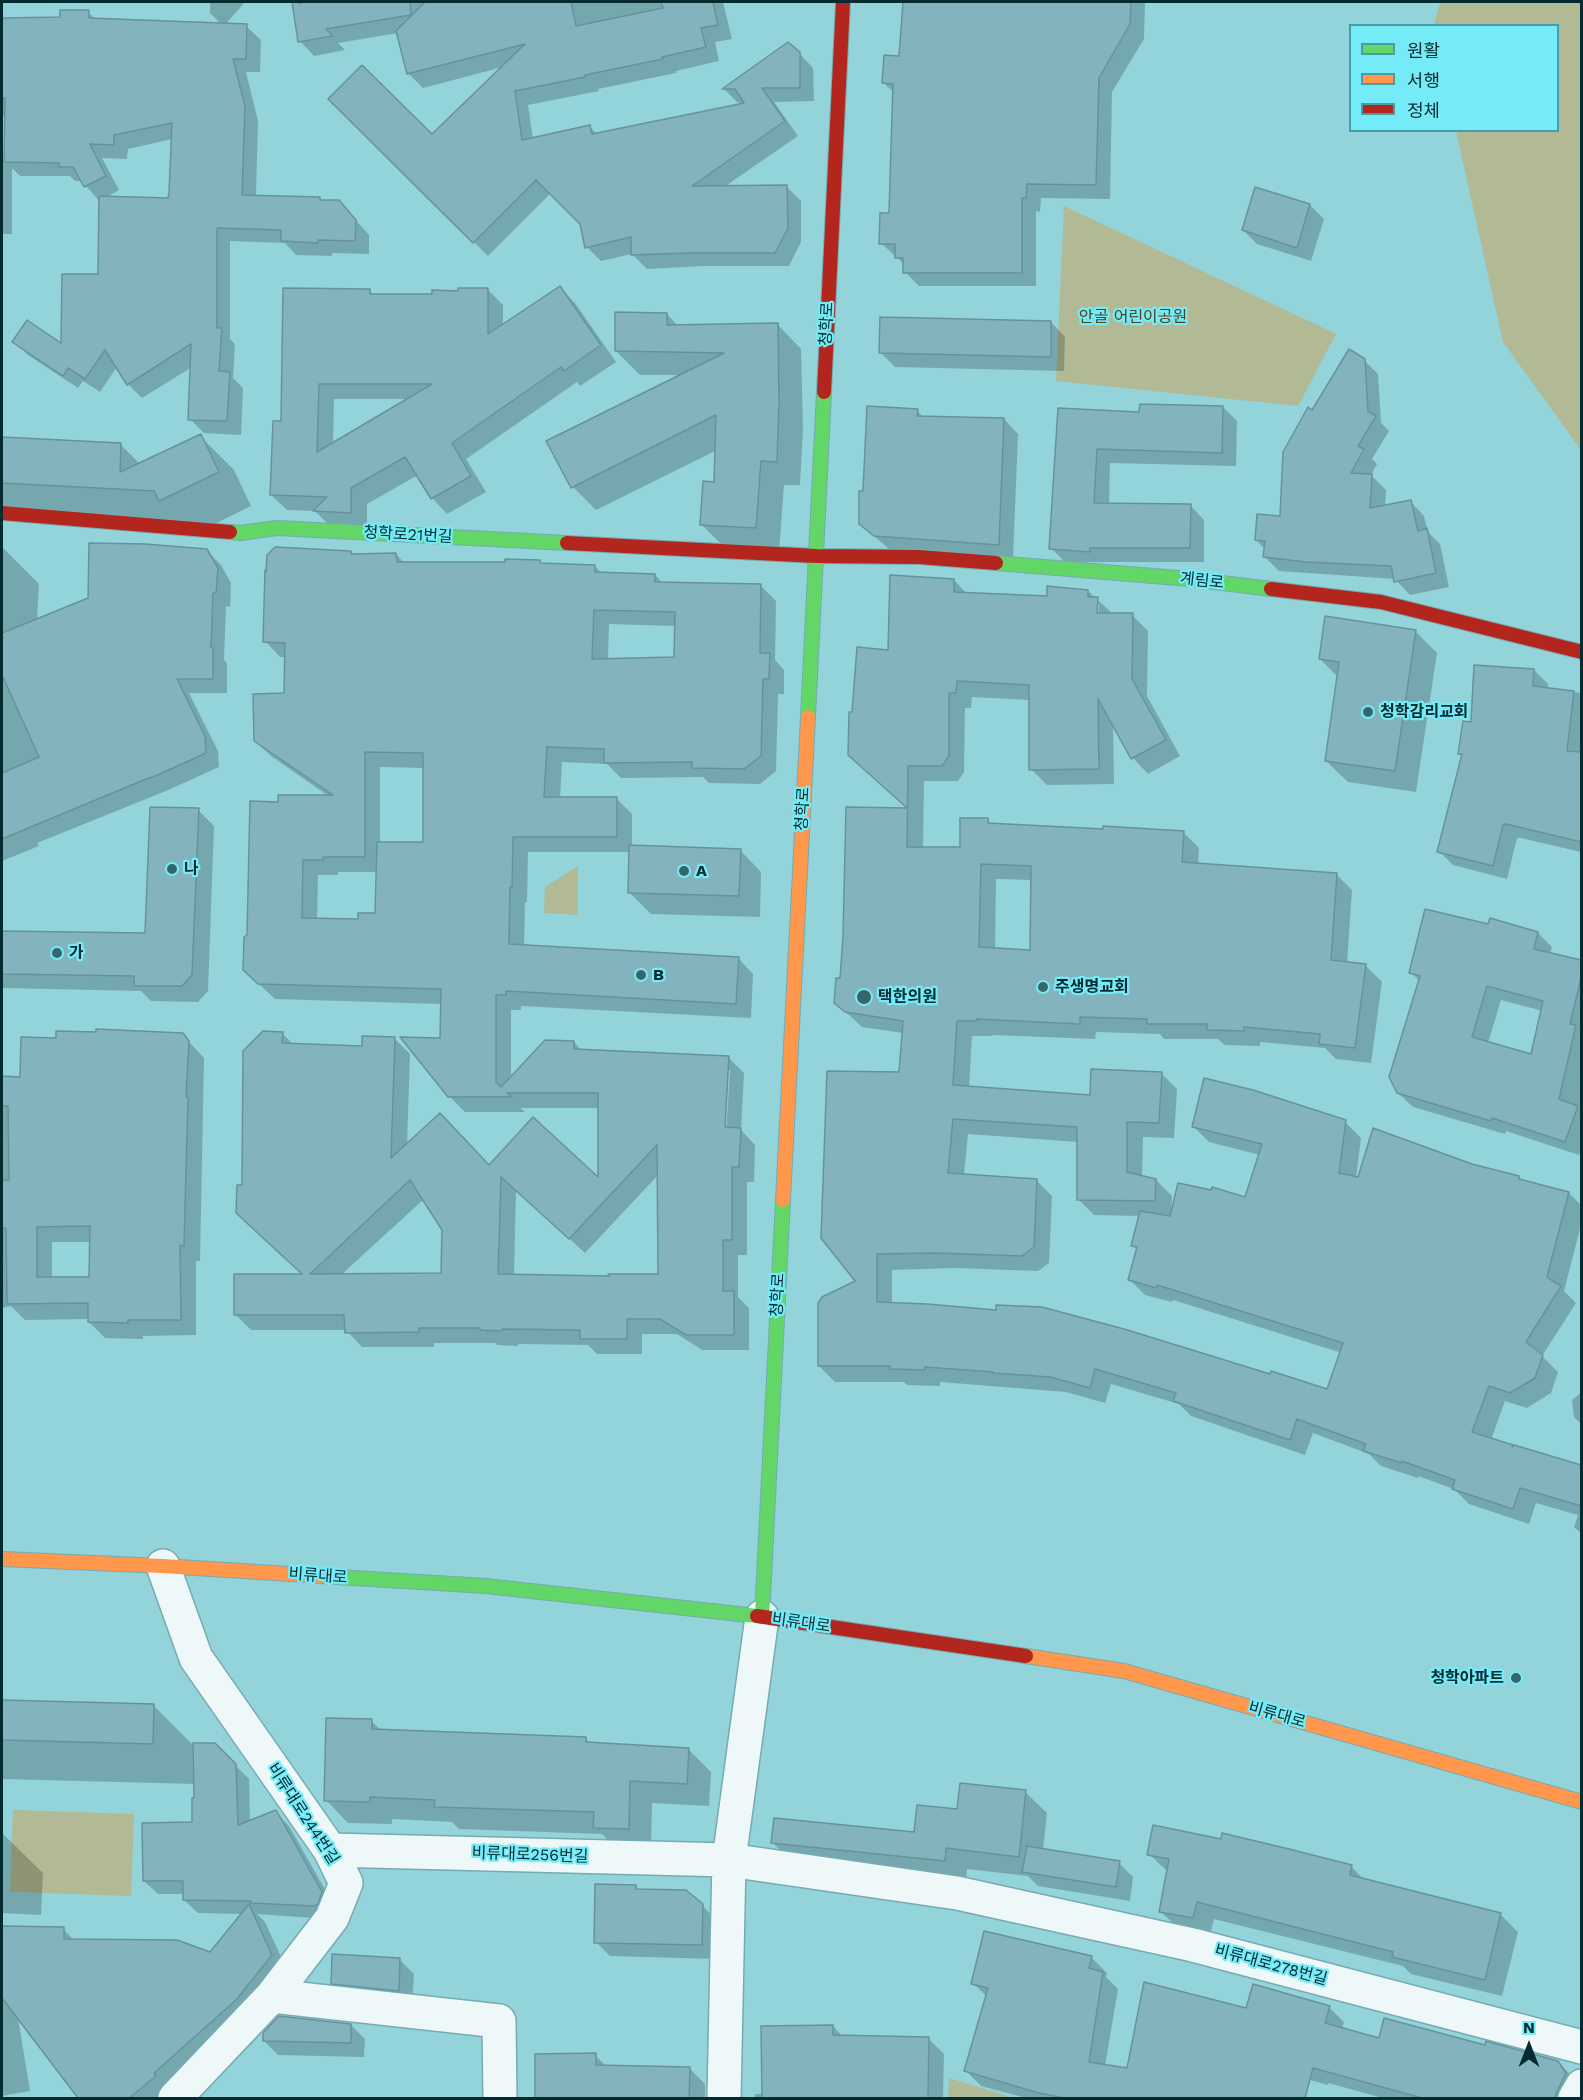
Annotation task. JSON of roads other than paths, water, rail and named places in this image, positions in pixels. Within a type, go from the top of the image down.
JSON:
[{"type":"street","name":"청학로","points":[[762,1617],[843,2]]},
{"type":"street","name":"청학로21번길","points":[[2,513],[240,533],[277,528],[816,556]]},
{"type":"street","name":"계림로","points":[[816,556],[919,557],[1168,577],[1381,602],[1581,652]]},
{"type":"street","name":"비류대로","points":[[2,1559],[163,1566],[486,1586],[762,1617],[1124,1671],[1581,1802]]},
{"type":"street","name":"비류대로244번길","points":[[163,1566],[196,1658],[330,1850],[346,1883],[332,1918],[272,1996],[175,2098]]},
{"type":"street","points":[[724,2098],[729,1860],[762,1617]]},
{"type":"street","name":"비류대로256번길","points":[[330,1850],[729,1860],[957,1893]]},
{"type":"street","name":"비류대로278번길","points":[[957,1893],[1193,1945],[1581,2047]]},
{"type":"street","points":[[272,1996],[499,2021],[500,2098]]},
{"type":"street","points":[[1575,2098],[1581,2086]]},
{"type":"place","name":"청학감리교회","points":[[1368,712]]},
{"type":"place","name":"나","points":[[172,869]]},
{"type":"place","name":"A","points":[[684,871]]},
{"type":"place","name":"가","points":[[57,953]]},
{"type":"place","name":"B","points":[[641,975]]},
{"type":"place","name":"주생명교회","points":[[1043,987]]},
{"type":"place","name":"택한의원","points":[[864,997]]},
{"type":"place","name":"청학아파트","points":[[1516,1678]]},
{"type":"park label","name":"안골 어린이공원","points":[[1133,317]]}]
